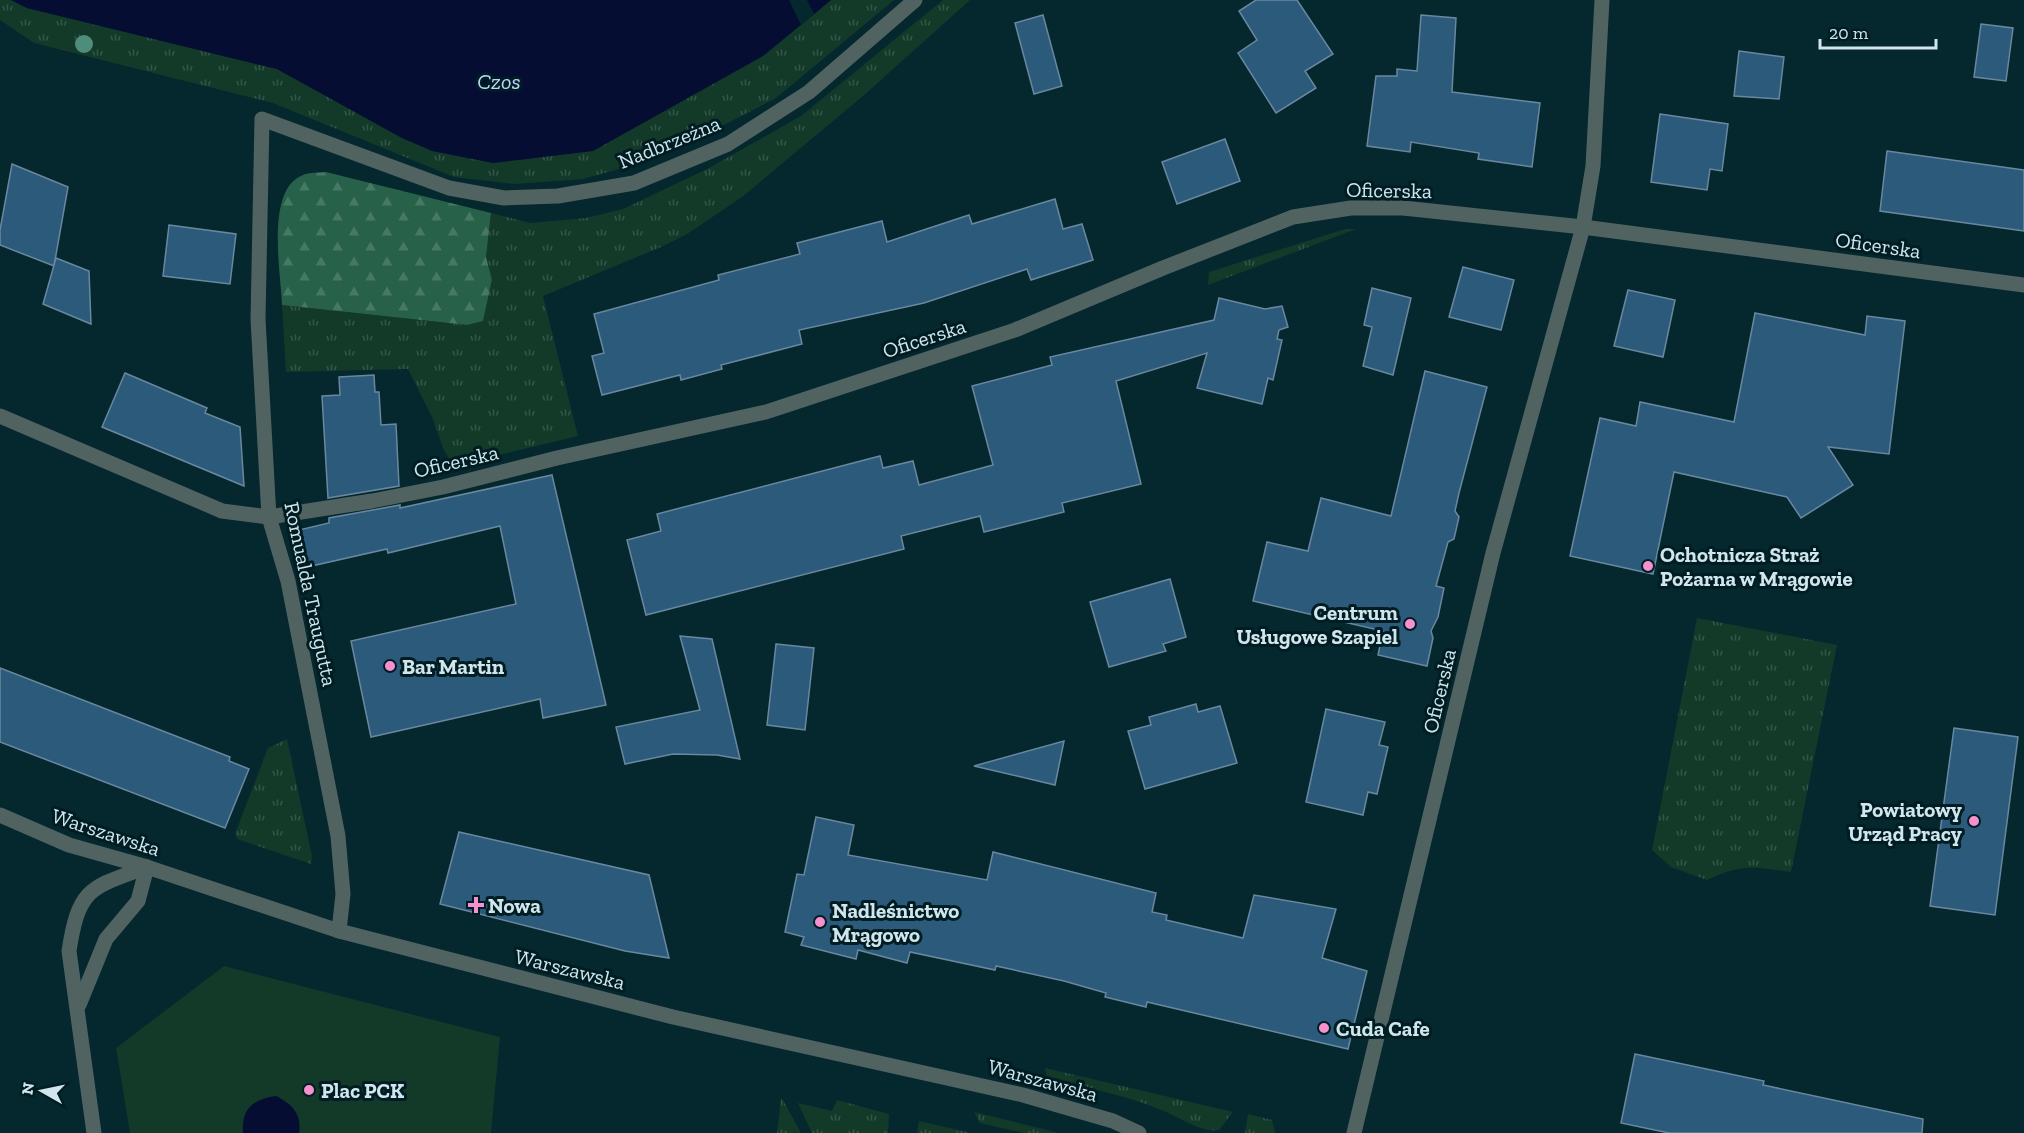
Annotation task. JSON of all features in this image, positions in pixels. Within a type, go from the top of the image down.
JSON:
[{"type":"street","name":"Nadbrzeżna","points":[[262,119],[460,190],[504,198],[558,196],[634,183],[728,144],[809,92],[915,0]]},
{"type":"street","name":"Oficerska","points":[[1354,1133],[1493,553],[1583,227],[1593,166],[1602,0]]},
{"type":"street","name":"Romualda Traugutta","points":[[262,119],[258,319],[269,517],[288,581],[338,836],[343,894],[339,931]]},
{"type":"street","name":"Oficerska","points":[[0,416],[222,511],[269,517],[443,487],[575,454],[766,412],[1015,330],[1162,268],[1293,218],[1351,208],[1402,208],[1583,227],[2024,285]]},
{"type":"street","name":"Warszawska","points":[[0,815],[69,845],[147,867],[339,931],[673,1017],[1023,1095],[1113,1121],[1139,1133]]},
{"type":"street","points":[[94,1133],[69,951],[72,929],[84,897],[99,885],[147,867]]},
{"type":"street","points":[[78,1005],[106,939],[138,901],[147,867]]},
{"type":"green space","points":[[0,0],[11,0],[27,8],[277,69],[402,138],[763,56],[831,0],[894,0],[776,98],[716,129],[648,161],[583,179],[515,184],[454,177],[273,103],[34,43],[0,20]]},
{"type":"green space","points":[[943,0],[970,0],[863,96],[742,197],[687,234],[661,247],[543,296],[578,436],[453,466],[408,369],[286,372],[282,305],[466,325],[483,321],[492,281],[486,257],[491,213],[530,223],[586,218],[623,209],[709,168],[801,116]]},
{"type":"green space","points":[[326,172],[491,213],[486,257],[492,280],[483,321],[467,325],[282,305],[278,233],[279,214],[284,197],[291,183],[303,175]]},
{"type":"green space","points":[[1345,229],[1356,229],[1208,285],[1209,272]]},
{"type":"green space","points":[[1697,618],[1837,645],[1791,872],[1748,868],[1730,871],[1707,880],[1671,867],[1652,850]]},
{"type":"green space","points":[[287,739],[312,856],[311,864],[237,839],[235,834],[268,748]]},
{"type":"green space","name":"Plac PCK","points":[[224,966],[500,1037],[491,1133],[130,1133],[116,1048]]},
{"type":"green space","points":[[1045,1068],[1233,1112],[1219,1130],[1205,1129],[1136,1100],[1047,1078]]},
{"type":"green space","points":[[781,1099],[783,1100],[801,1133],[777,1133]]},
{"type":"green space","points":[[837,1100],[889,1114],[888,1133],[812,1133],[798,1103],[832,1111]]},
{"type":"green space","points":[[974,1112],[1059,1133],[1024,1133],[980,1123]]},
{"type":"green space","points":[[1248,1114],[1272,1120],[1275,1133],[1245,1133]]},
{"type":"green space","points":[[919,1121],[971,1133],[917,1133]]},
{"type":"water","name":"Czos","points":[[11,0],[831,0],[763,56],[593,151],[493,163],[432,151],[402,138],[277,69],[27,8]]},
{"type":"water","points":[[276,1096],[295,1110],[299,1120],[299,1133],[243,1133],[244,1118],[250,1107],[268,1097]]},
{"type":"pier","points":[[789,0],[807,0],[814,14],[801,25]]},
{"type":"building","points":[[1256,0],[1297,0],[1333,54],[1305,71],[1316,88],[1276,113],[1238,53],[1257,40],[1239,11]]},
{"type":"building","points":[[1043,15],[1062,86],[1034,94],[1015,23]]},
{"type":"building","points":[[1421,15],[1456,18],[1452,92],[1540,103],[1532,167],[1478,159],[1479,153],[1411,142],[1410,152],[1367,146],[1376,76],[1397,76],[1397,69],[1417,71]]},
{"type":"building","points":[[1981,24],[2013,28],[2006,81],[1974,77]]},
{"type":"building","points":[[1739,51],[1784,57],[1779,99],[1734,96]]},
{"type":"building","points":[[1660,114],[1728,124],[1722,171],[1710,169],[1707,190],[1651,182]]},
{"type":"building","points":[[1225,139],[1240,181],[1177,204],[1162,162]]},
{"type":"building","points":[[1887,151],[2024,170],[2024,231],[1880,211]]},
{"type":"building","points":[[12,164],[68,187],[54,266],[0,245],[0,230]]},
{"type":"building","points":[[1055,199],[1063,229],[1082,224],[1093,260],[1031,280],[1027,269],[924,303],[799,330],[802,344],[721,365],[722,369],[681,380],[680,375],[602,395],[592,356],[604,353],[594,314],[719,280],[718,275],[800,254],[797,243],[882,221],[887,242],[969,215],[972,224]]},
{"type":"building","points":[[169,225],[236,234],[230,284],[163,276]]},
{"type":"building","points":[[56,258],[89,271],[91,324],[43,304]]},
{"type":"building","points":[[1463,267],[1514,280],[1501,330],[1449,317]]},
{"type":"building","points":[[1372,288],[1411,298],[1393,375],[1363,366],[1372,327],[1364,325]]},
{"type":"building","points":[[1628,290],[1675,300],[1663,357],[1614,346]]},
{"type":"building","points":[[1219,298],[1265,309],[1282,306],[1288,327],[1279,330],[1277,339],[1282,340],[1273,380],[1268,378],[1262,404],[1197,388],[1207,353],[1116,381],[1141,484],[1062,503],[1064,512],[984,532],[980,516],[901,536],[904,549],[646,615],[627,540],[661,531],[657,514],[880,456],[883,468],[913,461],[919,485],[993,465],[972,386],[1052,365],[1050,357],[1214,320]]},
{"type":"building","points":[[1755,313],[1865,335],[1867,316],[1905,321],[1889,454],[1828,447],[1853,485],[1801,518],[1787,497],[1674,472],[1653,574],[1570,556],[1600,418],[1636,426],[1640,402],[1734,422]]},
{"type":"building","points":[[1425,371],[1487,387],[1455,511],[1459,517],[1454,539],[1448,542],[1436,586],[1444,588],[1438,617],[1431,631],[1433,638],[1427,666],[1378,655],[1383,631],[1253,601],[1267,542],[1308,551],[1321,498],[1391,516]]},
{"type":"building","points":[[125,373],[207,408],[205,413],[240,427],[244,486],[102,427]]},
{"type":"building","points":[[374,375],[375,392],[379,392],[381,425],[396,424],[399,486],[328,498],[322,396],[340,395],[339,377]]},
{"type":"building","points":[[552,475],[606,705],[543,718],[540,699],[371,737],[351,641],[516,604],[500,526],[388,553],[387,549],[307,567],[299,530],[329,523],[329,518],[400,505],[400,508]]},
{"type":"building","points":[[1170,579],[1186,637],[1163,644],[1166,651],[1109,667],[1090,602]]},
{"type":"building","points":[[680,636],[712,639],[740,759],[717,755],[673,754],[625,764],[616,727],[700,710]]},
{"type":"building","points":[[776,644],[814,648],[805,730],[767,725]]},
{"type":"building","points":[[0,668],[230,757],[229,761],[249,769],[225,828],[0,742]]},
{"type":"building","points":[[1196,704],[1198,712],[1220,706],[1237,763],[1145,789],[1128,731],[1151,725],[1149,717]]},
{"type":"building","points":[[1326,709],[1385,722],[1379,745],[1388,747],[1377,794],[1368,792],[1363,815],[1306,802]]},
{"type":"building","name":"Powiatowy Urząd Pracy","points":[[1954,728],[2018,737],[1995,915],[1930,906]]},
{"type":"building","points":[[1064,741],[1055,785],[974,766]]},
{"type":"building","points":[[816,817],[854,825],[848,855],[987,880],[993,852],[1156,893],[1152,912],[1167,915],[1166,920],[1243,938],[1254,895],[1336,909],[1322,958],[1367,971],[1348,1049],[1147,1002],[1146,1007],[1105,997],[1106,993],[1064,981],[996,966],[995,970],[910,952],[907,963],[858,950],[856,959],[801,945],[804,937],[785,932],[797,874],[804,875]]},
{"type":"building","points":[[459,832],[649,875],[669,958],[625,951],[440,904]]},
{"type":"building","points":[[1635,1054],[1764,1081],[1763,1085],[1923,1119],[1922,1133],[1669,1133],[1621,1123]]},
{"type":"place","name":"Ochotnicza Straż Pożarna w Mrągowie","points":[[1648,566]]},
{"type":"place","name":"Centrum Usługowe Szapiel","points":[[1410,624]]},
{"type":"place","name":"Bar Martin","points":[[390,666]]},
{"type":"place","name":"Powiatowy Urząd Pracy","points":[[1974,821]]},
{"type":"place","name":"Nowa","points":[[476,905]]},
{"type":"place","name":"Nadleśnictwo Mrągowo","points":[[820,922]]},
{"type":"place","name":"Cuda Cafe","points":[[1324,1028]]},
{"type":"place","name":"Plac PCK","points":[[309,1090]]}]
